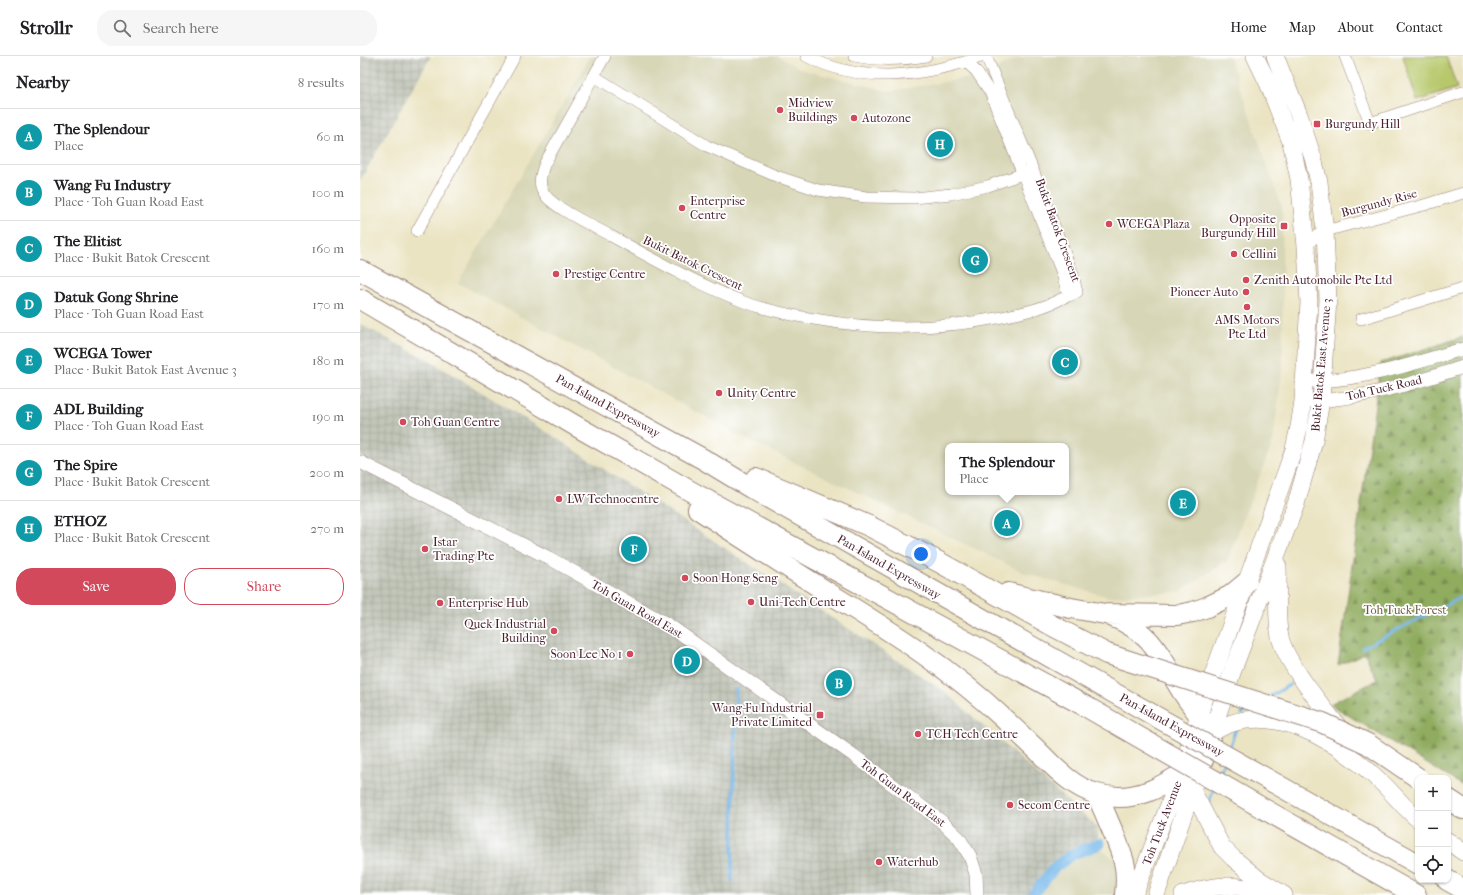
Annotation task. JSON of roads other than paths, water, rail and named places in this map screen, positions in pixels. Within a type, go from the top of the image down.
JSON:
[{"type":"highway","name":"Pan-Island Expressway","points":[[360,270],[703,459],[786,508],[1415,862]]},
{"type":"highway","points":[[360,299],[576,426],[692,492],[1084,706],[1416,895]]},
{"type":"highway","points":[[576,426],[595,443],[909,644],[981,697],[1063,775],[1078,786],[1096,794],[1112,797],[1129,797],[1143,794],[1161,787],[1181,774],[1196,755]]},
{"type":"highway","points":[[703,459],[762,481],[869,526],[939,562],[1051,626],[1107,654],[1322,723],[1368,744],[1415,776]]},
{"type":"highway","points":[[1105,614],[1176,615],[1193,612],[1230,596],[1247,582]]},
{"type":"highway","points":[[980,585],[1031,599],[1105,614],[1125,622],[1150,640],[1212,733]]},
{"type":"highway","points":[[1096,794],[1106,812],[1124,856],[1125,895]]},
{"type":"highway","points":[[1451,801],[1463,809]]},
{"type":"highway","points":[[1451,882],[1463,889]]},
{"type":"main road","name":"Bukit Batok East Avenue 3","points":[[1196,755],[1199,714],[1294,449],[1303,401],[1309,303],[1306,246],[1299,179],[1291,142],[1268,83],[1255,56]]},
{"type":"main road","name":"Bukit Batok East Avenue 3","points":[[1196,755],[1212,733],[1234,667],[1277,556],[1304,480],[1314,441],[1320,400],[1328,300],[1325,231],[1319,182],[1313,158],[1299,116],[1275,56]]},
{"type":"main road","points":[[1277,556],[1277,610],[1280,637],[1284,646],[1291,661],[1308,686],[1380,782]]},
{"type":"main road","points":[[1212,733],[1232,723],[1247,720],[1280,721],[1313,732],[1338,747],[1380,782],[1415,816]]},
{"type":"main road","name":"Toh Tuck Avenue","points":[[1156,895],[1193,791],[1196,755]]},
{"type":"main road","points":[[1181,774],[1193,791],[1222,847],[1258,879],[1285,895]]},
{"type":"main road","name":"Toh Tuck Avenue","points":[[1134,895],[1181,774]]},
{"type":"main road","points":[[1451,843],[1463,852]]},
{"type":"main road","points":[[1183,895],[1222,886],[1239,887],[1264,894],[1285,895]]},
{"type":"street","points":[[417,231],[514,56]]},
{"type":"street","name":"Bukit Batok Crescent","points":[[605,56],[545,163],[540,177],[543,193],[553,203],[670,268],[707,287],[744,302],[789,315],[839,324],[896,328],[947,325],[993,318],[1035,310],[1068,296],[1062,273],[1028,171],[985,56]]},
{"type":"street","points":[[806,56],[817,62],[854,73],[887,76],[934,70],[985,56]]},
{"type":"street","points":[[854,56],[883,59],[912,59],[926,56]]},
{"type":"street","points":[[1346,56],[1370,123],[1463,92]]},
{"type":"street","name":"Bukit Batok Crescent","points":[[966,62],[976,71],[990,92],[1028,171]]},
{"type":"street","name":"Bukit Batok Crescent","points":[[594,76],[707,146],[776,176],[807,187],[866,198],[914,198],[951,194],[988,186],[1028,171]]},
{"type":"street","name":"Burgundy Rise","points":[[1306,246],[1315,237],[1325,231],[1424,205],[1463,193]]},
{"type":"street","points":[[1361,319],[1463,288]]},
{"type":"street","name":"Toh Tuck Road","points":[[1304,381],[1345,379],[1381,373],[1463,349]]},
{"type":"street","name":"Toh Tuck Road","points":[[1303,401],[1343,398],[1376,392],[1430,378],[1463,367]]},
{"type":"street","name":"Toh Guan Road East","points":[[360,462],[549,558],[670,626],[857,758],[941,821],[959,838],[970,856],[976,874],[977,895]]},
{"type":"waterway","points":[[1362,648],[1463,596]]},
{"type":"waterway","points":[[1268,698],[1291,684]]},
{"type":"waterway","points":[[732,881],[736,689]]},
{"type":"waterway","points":[[1242,714],[1252,708]]},
{"type":"waterway","points":[[1229,749],[1236,728]]},
{"type":"waterway","points":[[1219,775],[1224,762]]},
{"type":"waterway","points":[[1208,805],[1214,788]]},
{"type":"waterway","points":[[1033,895],[1055,867],[1073,854],[1100,844]]},
{"type":"place","name":"Midview Buildings","points":[[780,110]]},
{"type":"place","name":"Autozone","points":[[854,118]]},
{"type":"place","name":"Burgundy Hill","points":[[1317,124]]},
{"type":"place","name":"ETHOZ","points":[[940,144]]},
{"type":"place","name":"Enterprise Centre","points":[[682,208]]},
{"type":"place","name":"WCEGA Plaza","points":[[1109,224]]},
{"type":"place","name":"Opposite Burgundy Hill","points":[[1284,226]]},
{"type":"place","name":"Cellini","points":[[1234,254]]},
{"type":"place","name":"The Spire","points":[[975,260]]},
{"type":"place","name":"Prestige Centre","points":[[556,274]]},
{"type":"place","name":"Zenith Automobile Pte Ltd","points":[[1246,280]]},
{"type":"place","name":"Pioneer Auto","points":[[1246,292]]},
{"type":"place","name":"AMS Motors Pte Ltd","points":[[1247,307]]},
{"type":"place","name":"The Elitist","points":[[1065,362]]},
{"type":"place","name":"Unity Centre","points":[[719,393]]},
{"type":"place","name":"Toh Guan Centre","points":[[403,422]]},
{"type":"place","name":"LW Technocentre","points":[[559,499]]},
{"type":"place","name":"WCEGA Tower","points":[[1183,503]]},
{"type":"place","name":"The Splendour","points":[[1007,523]]},
{"type":"place","name":"Istar Trading Pte","points":[[425,549]]},
{"type":"place","name":"ADL Building","points":[[634,549]]},
{"type":"place","name":"Soon Hong Seng","points":[[685,578]]},
{"type":"place","name":"Uni-Tech Centre","points":[[751,602]]},
{"type":"place","name":"Enterprise Hub","points":[[440,603]]},
{"type":"place","name":"Quek Industrial Building","points":[[554,631]]},
{"type":"place","name":"Soon Lee No 1","points":[[630,654]]},
{"type":"place","name":"Datuk Gong Shrine","points":[[687,661]]},
{"type":"place","name":"Wang Fu Industry","points":[[839,683]]},
{"type":"place","name":"Wang-Fu Industrial Private Limited","points":[[820,715]]},
{"type":"place","name":"TCH Tech Centre","points":[[918,734]]},
{"type":"place","name":"Secom Centre","points":[[1010,805]]},
{"type":"place","name":"Waterhub","points":[[879,862]]},
{"type":"park label","name":"Toh Tuck Forest","points":[[1405,610]]}]
